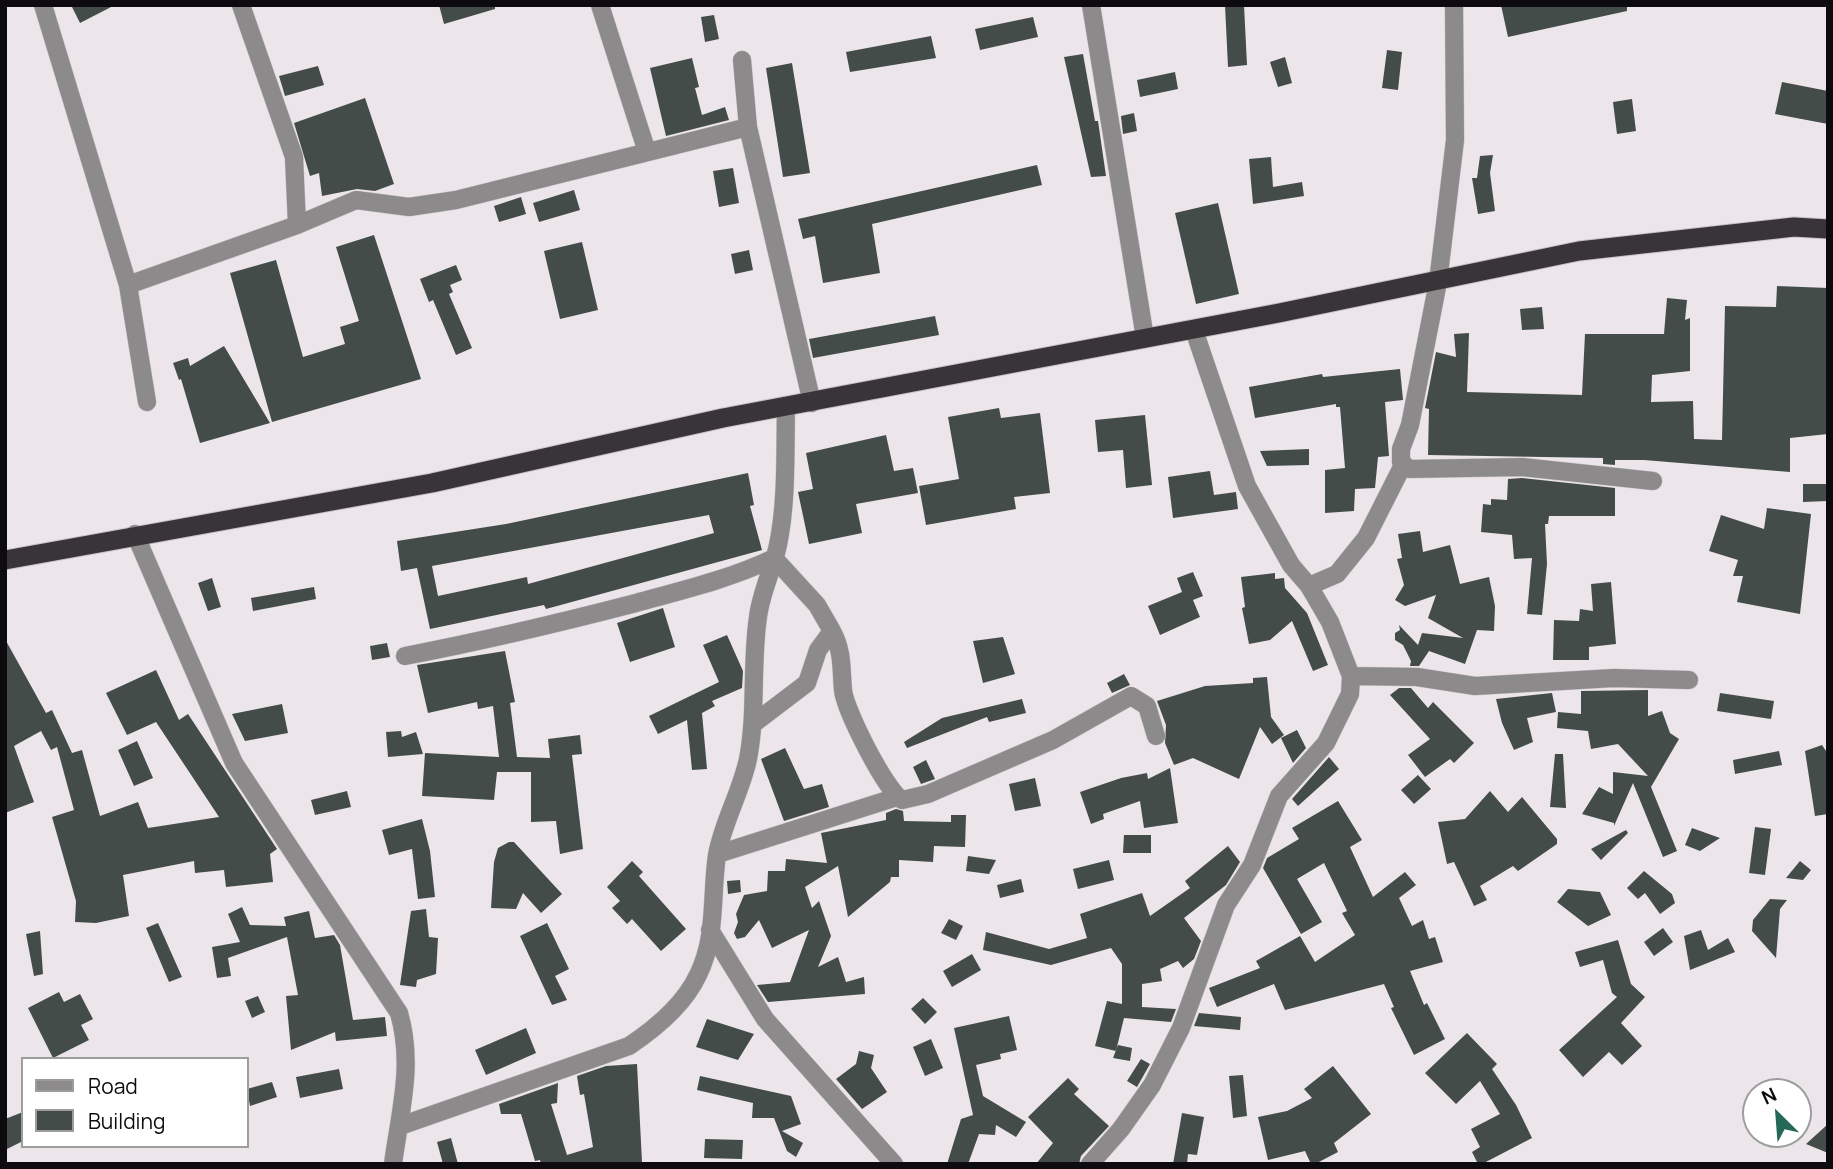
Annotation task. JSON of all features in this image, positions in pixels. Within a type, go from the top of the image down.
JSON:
[{"type":"highway","points":[[5,560],[135,534],[432,483],[723,418],[1194,330],[1579,251],[1794,227],[1828,229]]},
{"type":"street","points":[[43,5],[128,285],[147,402]]},
{"type":"street","points":[[241,5],[294,157],[297,225]]},
{"type":"street","points":[[600,5],[647,152]]},
{"type":"street","points":[[1091,5],[1145,338]]},
{"type":"street","points":[[1309,586],[1337,574],[1366,538],[1403,466],[1401,449],[1410,425],[1438,282],[1454,140],[1454,5]]},
{"type":"street","points":[[742,60],[748,127],[812,403]]},
{"type":"street","points":[[128,285],[297,225],[356,200],[409,207],[444,201],[748,127]]},
{"type":"street","points":[[1090,1164],[1121,1129],[1152,1085],[1181,1028],[1226,905],[1252,865],[1279,796],[1326,743],[1350,694],[1351,676],[1330,622],[1309,586],[1291,565],[1247,486],[1194,330]]},
{"type":"street","points":[[400,1125],[629,1046],[672,1011],[699,974],[715,914],[718,854],[747,762],[753,724],[752,667],[758,613],[774,558],[783,506],[786,408]]},
{"type":"street","points":[[1403,466],[1409,469],[1522,467],[1653,481]]},
{"type":"street","points":[[135,534],[234,763],[298,855],[399,1013],[407,1041],[406,1093],[393,1164]]},
{"type":"street","points":[[774,558],[817,605],[832,631],[839,645],[844,674],[843,688],[855,730],[897,797],[902,800],[928,794],[1053,740],[1131,696],[1147,706],[1156,736]]},
{"type":"street","points":[[405,656],[523,634],[714,581],[774,558]]},
{"type":"street","points":[[753,724],[807,683],[818,650],[832,631]]},
{"type":"street","points":[[1351,676],[1418,677],[1475,686],[1614,678],[1689,680]]},
{"type":"street","points":[[718,854],[897,797]]},
{"type":"street","points":[[710,930],[765,1019],[894,1164]]},
{"type":"building","points":[[71,5],[115,5],[80,23]]},
{"type":"building","points":[[439,5],[495,5],[495,9],[444,24]]},
{"type":"building","points":[[1225,5],[1244,5],[1247,65],[1228,67]]},
{"type":"building","points":[[1501,5],[1627,5],[1627,11],[1508,37]]},
{"type":"building","points":[[714,15],[719,39],[705,42],[701,17]]},
{"type":"building","points":[[1033,17],[1038,37],[980,50],[975,29]]},
{"type":"building","points":[[931,36],[936,58],[850,72],[846,52]]},
{"type":"building","points":[[1387,50],[1402,52],[1398,90],[1382,88]]},
{"type":"building","points":[[1083,54],[1095,121],[1098,121],[1106,176],[1091,177],[1064,57]]},
{"type":"building","points":[[1285,57],[1292,83],[1278,87],[1270,62]]},
{"type":"building","points":[[692,58],[699,87],[695,88],[702,115],[725,107],[729,120],[666,136],[650,68]]},
{"type":"building","points":[[792,63],[810,173],[783,177],[766,68]]},
{"type":"building","points":[[318,66],[324,85],[285,96],[279,76]]},
{"type":"building","points":[[1175,72],[1178,89],[1140,97],[1137,80]]},
{"type":"building","points":[[1782,82],[1828,91],[1828,124],[1775,114]]},
{"type":"building","points":[[365,98],[394,184],[375,191],[357,189],[322,196],[319,173],[310,176],[294,123]]},
{"type":"building","points":[[1632,99],[1636,131],[1617,134],[1613,102]]},
{"type":"building","points":[[1134,113],[1137,131],[1123,134],[1121,116]]},
{"type":"building","points":[[1493,155],[1490,173],[1495,211],[1478,214],[1472,178],[1477,178],[1480,156]]},
{"type":"building","points":[[1271,157],[1273,187],[1302,182],[1304,196],[1253,204],[1249,159]]},
{"type":"building","points":[[1037,165],[1042,185],[872,224],[880,273],[823,283],[815,236],[803,239],[798,219]]},
{"type":"building","points":[[733,168],[739,203],[719,207],[713,171]]},
{"type":"building","points":[[574,190],[580,210],[539,222],[533,203]]},
{"type":"building","points":[[521,197],[526,214],[499,222],[494,206]]},
{"type":"building","points":[[1218,203],[1239,294],[1196,304],[1175,213]]},
{"type":"building","points":[[374,235],[421,379],[272,422],[230,273],[276,260],[303,357],[345,344],[340,327],[359,321],[336,247]]},
{"type":"building","points":[[582,242],[598,310],[560,319],[544,251]]},
{"type":"building","points":[[749,250],[753,270],[735,274],[731,254]]},
{"type":"building","points":[[456,265],[462,280],[450,285],[453,292],[449,294],[472,348],[456,355],[433,300],[429,302],[420,279]]},
{"type":"building","points":[[1777,286],[1828,288],[1828,434],[1790,438],[1790,472],[1644,460],[1615,460],[1615,465],[1603,464],[1603,458],[1428,455],[1429,409],[1425,408],[1436,352],[1456,357],[1454,334],[1469,333],[1467,392],[1582,395],[1585,334],[1664,334],[1667,298],[1687,300],[1685,320],[1690,318],[1690,371],[1652,375],[1651,402],[1693,401],[1694,439],[1722,440],[1725,306],[1776,307]]},
{"type":"building","points":[[1542,307],[1544,329],[1522,330],[1520,309]]},
{"type":"building","points":[[935,316],[939,335],[813,358],[809,339]]},
{"type":"building","points":[[224,346],[270,423],[200,443],[181,379],[179,380],[173,363],[188,358],[190,366]]},
{"type":"building","points":[[1400,369],[1403,400],[1385,402],[1389,456],[1378,457],[1375,488],[1355,489],[1354,511],[1325,513],[1325,470],[1345,468],[1340,407],[1336,407],[1336,404],[1255,418],[1249,387],[1322,374],[1323,377]]},
{"type":"building","points":[[999,408],[1001,418],[1040,413],[1050,493],[1014,497],[1016,509],[926,525],[919,486],[959,479],[948,417]]},
{"type":"building","points":[[1145,415],[1152,485],[1126,488],[1123,450],[1098,452],[1095,420]]},
{"type":"building","points":[[886,435],[894,471],[913,468],[918,493],[856,504],[862,533],[809,544],[798,492],[813,489],[806,453]]},
{"type":"building","points":[[1309,449],[1309,465],[1267,466],[1260,451]]},
{"type":"building","points":[[1210,471],[1214,495],[1236,492],[1238,509],[1173,518],[1168,477]]},
{"type":"building","points":[[748,473],[754,505],[750,506],[762,550],[546,609],[544,605],[430,629],[417,568],[401,571],[397,541],[506,524]],"holes":[[[709,515],[714,533],[528,584],[527,577],[438,596],[432,566]]]},
{"type":"building","points":[[1522,478],[1615,488],[1615,516],[1549,516],[1548,524],[1545,524],[1547,564],[1542,615],[1527,614],[1532,558],[1514,559],[1512,535],[1481,532],[1483,504],[1491,505],[1491,499],[1507,500],[1508,479]]},
{"type":"building","points":[[1803,484],[1828,484],[1828,501],[1803,502]]},
{"type":"building","points":[[1767,508],[1811,514],[1800,614],[1737,602],[1743,576],[1733,576],[1738,560],[1709,551],[1721,515],[1764,529]]},
{"type":"building","points":[[1420,531],[1423,552],[1450,545],[1460,584],[1489,577],[1495,606],[1494,631],[1477,630],[1465,664],[1429,651],[1419,666],[1410,666],[1411,661],[1403,645],[1395,640],[1395,633],[1400,630],[1399,625],[1418,645],[1422,633],[1463,638],[1428,618],[1436,595],[1405,606],[1395,600],[1404,585],[1397,559],[1402,558],[1398,534]]},
{"type":"building","points":[[1193,572],[1203,596],[1193,600],[1200,617],[1160,635],[1148,606],[1182,592],[1177,578]]},
{"type":"building","points":[[1275,573],[1275,579],[1284,578],[1285,588],[1307,613],[1328,665],[1313,671],[1292,621],[1270,640],[1249,644],[1242,608],[1245,607],[1241,577]]},
{"type":"building","points":[[212,578],[221,607],[208,611],[198,583]]},
{"type":"building","points":[[1611,582],[1616,644],[1589,647],[1589,660],[1553,660],[1554,620],[1579,621],[1580,609],[1593,611],[1591,584]]},
{"type":"building","points":[[314,587],[316,599],[253,611],[251,598]]},
{"type":"building","points":[[663,608],[675,647],[630,662],[617,623]]},
{"type":"building","points":[[727,635],[743,671],[742,688],[712,701],[715,706],[702,713],[707,769],[692,770],[687,720],[658,734],[649,716],[719,682],[703,645]]},
{"type":"building","points":[[1003,637],[1015,674],[983,683],[973,641]]},
{"type":"building","points":[[5,639],[46,713],[52,710],[72,753],[82,750],[100,816],[138,802],[148,828],[219,817],[156,722],[127,735],[106,693],[156,670],[179,720],[188,714],[277,849],[270,854],[273,882],[226,887],[224,870],[195,873],[194,861],[123,875],[129,916],[96,923],[75,922],[76,901],[52,817],[74,810],[57,747],[51,750],[41,731],[14,746],[34,802],[5,813]]},
{"type":"building","points":[[387,643],[390,657],[372,660],[370,646]]},
{"type":"building","points":[[505,651],[515,702],[510,703],[517,757],[550,758],[548,739],[580,735],[582,754],[572,755],[583,849],[560,854],[556,821],[531,822],[531,772],[497,772],[494,800],[422,796],[425,753],[499,757],[493,706],[478,709],[477,702],[428,713],[417,665]]},
{"type":"building","points":[[1124,674],[1130,685],[1112,693],[1107,683]]},
{"type":"building","points":[[1267,677],[1271,717],[1284,735],[1272,744],[1260,727],[1239,779],[1193,758],[1174,765],[1165,743],[1166,725],[1157,701],[1205,686],[1253,683],[1253,678]]},
{"type":"building","points":[[1399,688],[1411,688],[1428,708],[1433,702],[1474,743],[1454,763],[1450,759],[1425,777],[1408,755],[1430,739],[1390,695]]},
{"type":"building","points":[[1648,690],[1648,716],[1662,711],[1670,733],[1679,739],[1651,787],[1677,851],[1663,857],[1633,783],[1614,826],[1614,823],[1582,814],[1599,787],[1613,794],[1613,772],[1648,776],[1618,744],[1591,749],[1588,731],[1557,728],[1558,712],[1581,714],[1581,691]]},
{"type":"building","points":[[1552,693],[1556,712],[1527,718],[1533,742],[1514,750],[1502,723],[1496,699]]},
{"type":"building","points":[[1720,693],[1774,701],[1771,719],[1717,711]]},
{"type":"building","points":[[1022,699],[1026,713],[989,722],[987,717],[907,748],[904,742],[942,718]]},
{"type":"building","points":[[282,704],[288,733],[245,741],[232,714]]},
{"type":"building","points":[[1297,730],[1306,748],[1293,763],[1281,738]]},
{"type":"building","points":[[401,731],[402,737],[416,732],[423,754],[388,757],[386,732]]},
{"type":"building","points":[[137,741],[153,778],[134,786],[118,750]]},
{"type":"building","points":[[1822,745],[1828,754],[1828,814],[1815,816],[1805,751]]},
{"type":"building","points":[[785,748],[804,789],[822,784],[829,807],[784,821],[761,759]]},
{"type":"building","points":[[1779,751],[1782,765],[1735,774],[1733,760]]},
{"type":"building","points":[[1555,754],[1563,754],[1566,808],[1550,807]]},
{"type":"building","points":[[1329,757],[1339,769],[1298,806],[1292,799]]},
{"type":"building","points":[[926,760],[935,779],[921,784],[913,767]]},
{"type":"building","points":[[1170,768],[1178,823],[1144,828],[1140,801],[1103,814],[1104,819],[1091,824],[1080,792],[1121,778],[1147,773],[1148,779]]},
{"type":"building","points":[[1418,775],[1431,789],[1414,804],[1401,790]]},
{"type":"building","points":[[1035,778],[1041,806],[1015,811],[1009,784]]},
{"type":"building","points":[[347,791],[351,807],[315,815],[311,800]]},
{"type":"building","points":[[1490,791],[1508,812],[1522,797],[1557,839],[1557,844],[1518,871],[1513,866],[1480,886],[1487,900],[1474,906],[1454,862],[1447,864],[1438,822],[1465,819]]},
{"type":"building","points":[[1338,801],[1362,840],[1350,847],[1373,897],[1405,872],[1416,885],[1399,898],[1412,926],[1423,920],[1429,939],[1435,937],[1443,962],[1410,971],[1424,1005],[1427,1003],[1445,1039],[1414,1055],[1391,1008],[1394,1007],[1384,984],[1285,1010],[1274,984],[1217,1007],[1209,988],[1260,968],[1256,961],[1300,936],[1315,962],[1355,935],[1342,913],[1347,911],[1324,863],[1297,879],[1322,922],[1301,934],[1263,868],[1267,858],[1299,839],[1292,828]]},
{"type":"building","points":[[896,809],[903,811],[904,821],[951,822],[951,815],[966,815],[965,847],[934,846],[933,862],[899,860],[899,877],[891,877],[890,882],[848,917],[838,866],[805,887],[812,908],[819,901],[831,936],[818,967],[838,957],[846,982],[864,977],[865,994],[768,1002],[757,985],[790,982],[809,930],[772,948],[759,920],[745,937],[737,939],[734,933],[738,922],[736,914],[744,895],[767,891],[768,871],[785,871],[786,859],[827,863],[821,833],[886,820],[886,813]]},
{"type":"building","points":[[422,819],[430,851],[435,897],[418,899],[412,849],[389,855],[382,830]]},
{"type":"building","points":[[1755,827],[1771,829],[1765,875],[1749,873]]},
{"type":"building","points":[[1692,828],[1720,838],[1700,851],[1685,845]]},
{"type":"building","points":[[1626,830],[1628,833],[1601,860],[1591,849]]},
{"type":"building","points":[[1124,835],[1151,835],[1151,853],[1123,853]]},
{"type":"building","points":[[514,842],[562,894],[541,913],[523,893],[516,909],[491,908],[494,862],[498,848]]},
{"type":"building","points":[[1228,846],[1240,862],[1226,885],[1184,918],[1201,941],[1194,959],[1183,968],[1178,961],[1160,969],[1162,981],[1142,984],[1142,1007],[1176,1009],[1171,1022],[1124,1018],[1116,1051],[1095,1046],[1107,1001],[1122,1004],[1122,964],[1111,948],[1051,965],[983,950],[986,932],[1049,949],[1087,938],[1080,914],[1142,893],[1150,916],[1190,888],[1185,881]]},
{"type":"building","points":[[968,856],[996,860],[989,874],[966,871]]},
{"type":"building","points":[[1109,860],[1114,880],[1078,889],[1073,869]]},
{"type":"building","points":[[632,861],[643,872],[639,876],[686,929],[661,951],[632,919],[627,924],[612,908],[620,901],[607,887]]},
{"type":"building","points":[[1800,861],[1811,870],[1803,880],[1786,878]]},
{"type":"building","points":[[1644,871],[1672,894],[1675,903],[1660,914],[1645,893],[1638,899],[1627,888]]},
{"type":"building","points":[[1021,879],[1024,892],[1000,898],[997,885]]},
{"type":"building","points":[[740,880],[741,892],[728,894],[727,881]]},
{"type":"building","points":[[1568,889],[1600,892],[1611,915],[1588,926],[1557,902]]},
{"type":"building","points":[[1770,899],[1787,900],[1780,909],[1776,958],[1752,931],[1753,920]]},
{"type":"building","points":[[242,907],[250,925],[286,926],[284,917],[309,911],[315,938],[334,935],[340,945],[353,1020],[385,1017],[387,1036],[336,1041],[335,1032],[291,1050],[286,996],[298,995],[287,937],[228,958],[231,976],[217,978],[212,947],[240,942],[228,914]]},
{"type":"building","points":[[426,909],[429,937],[438,938],[436,974],[417,980],[416,987],[400,985],[411,911]]},
{"type":"building","points":[[949,919],[963,926],[956,940],[941,933]]},
{"type":"building","points":[[158,923],[182,977],[169,982],[146,928]]},
{"type":"building","points":[[547,923],[569,969],[555,976],[567,1000],[552,1005],[520,936]]},
{"type":"building","points":[[1663,928],[1673,942],[1654,956],[1644,942]]},
{"type":"building","points":[[1701,930],[1708,950],[1728,938],[1735,952],[1690,970],[1684,936]]},
{"type":"building","points":[[40,931],[43,974],[34,976],[26,934]]},
{"type":"building","points":[[1618,940],[1631,984],[1645,997],[1621,1023],[1642,1046],[1622,1065],[1609,1052],[1583,1077],[1559,1050],[1617,997],[1612,993],[1603,960],[1580,967],[1575,952]]},
{"type":"building","points":[[972,954],[981,970],[952,987],[943,971]]},
{"type":"building","points":[[59,992],[64,1002],[80,994],[93,1019],[81,1025],[89,1040],[52,1057],[28,1008]]},
{"type":"building","points":[[258,996],[265,1012],[252,1018],[245,1001]]},
{"type":"building","points":[[923,998],[937,1012],[925,1024],[911,1009]]},
{"type":"building","points":[[1199,1013],[1241,1017],[1240,1030],[1194,1026]]},
{"type":"building","points":[[1009,1016],[1017,1050],[1000,1054],[1001,1059],[976,1065],[983,1096],[1026,1122],[1016,1137],[996,1125],[995,1135],[979,1134],[968,1164],[947,1164],[961,1119],[973,1115],[954,1028]]},
{"type":"building","points":[[707,1019],[754,1034],[738,1060],[696,1047]]},
{"type":"building","points":[[526,1028],[536,1053],[486,1075],[475,1050]]},
{"type":"building","points":[[1467,1033],[1497,1064],[1492,1069],[1516,1105],[1532,1138],[1482,1164],[1478,1164],[1472,1152],[1480,1147],[1471,1129],[1500,1114],[1480,1081],[1456,1104],[1425,1073]]},
{"type":"building","points":[[931,1039],[943,1068],[925,1076],[913,1047]]},
{"type":"building","points":[[1118,1045],[1132,1048],[1130,1061],[1113,1058]]},
{"type":"building","points":[[859,1051],[874,1055],[871,1068],[887,1092],[862,1109],[836,1079],[856,1064]]},
{"type":"building","points":[[1141,1059],[1150,1064],[1137,1087],[1127,1081]]},
{"type":"building","points":[[637,1064],[642,1162],[541,1164],[540,1160],[535,1161],[521,1114],[501,1114],[499,1104],[558,1083],[557,1103],[551,1104],[567,1155],[593,1147],[584,1094],[580,1095],[577,1076],[606,1066]]},
{"type":"building","points":[[1333,1066],[1371,1114],[1334,1143],[1338,1152],[1315,1164],[1311,1164],[1305,1151],[1268,1160],[1258,1117],[1287,1111],[1312,1098],[1304,1089]]},
{"type":"building","points":[[339,1069],[343,1089],[300,1098],[296,1077]]},
{"type":"building","points":[[1243,1075],[1247,1116],[1233,1118],[1229,1076]]},
{"type":"building","points":[[700,1076],[791,1096],[801,1124],[782,1131],[803,1143],[796,1157],[787,1151],[774,1118],[752,1118],[753,1103],[697,1090]]},
{"type":"building","points":[[1068,1078],[1079,1089],[1074,1094],[1109,1126],[1081,1156],[1079,1164],[1036,1164],[1053,1143],[1028,1117]]},
{"type":"building","points":[[272,1082],[277,1097],[250,1106],[248,1089]]},
{"type":"building","points":[[21,1113],[21,1142],[5,1150],[5,1119]]},
{"type":"building","points":[[1182,1113],[1204,1117],[1197,1155],[1188,1154],[1187,1164],[1173,1164]]},
{"type":"building","points":[[1828,1124],[1828,1153],[1812,1146],[1812,1139]]},
{"type":"building","points":[[451,1138],[458,1164],[443,1164],[437,1142]]},
{"type":"building","points":[[705,1139],[743,1140],[742,1159],[704,1158]]}]
